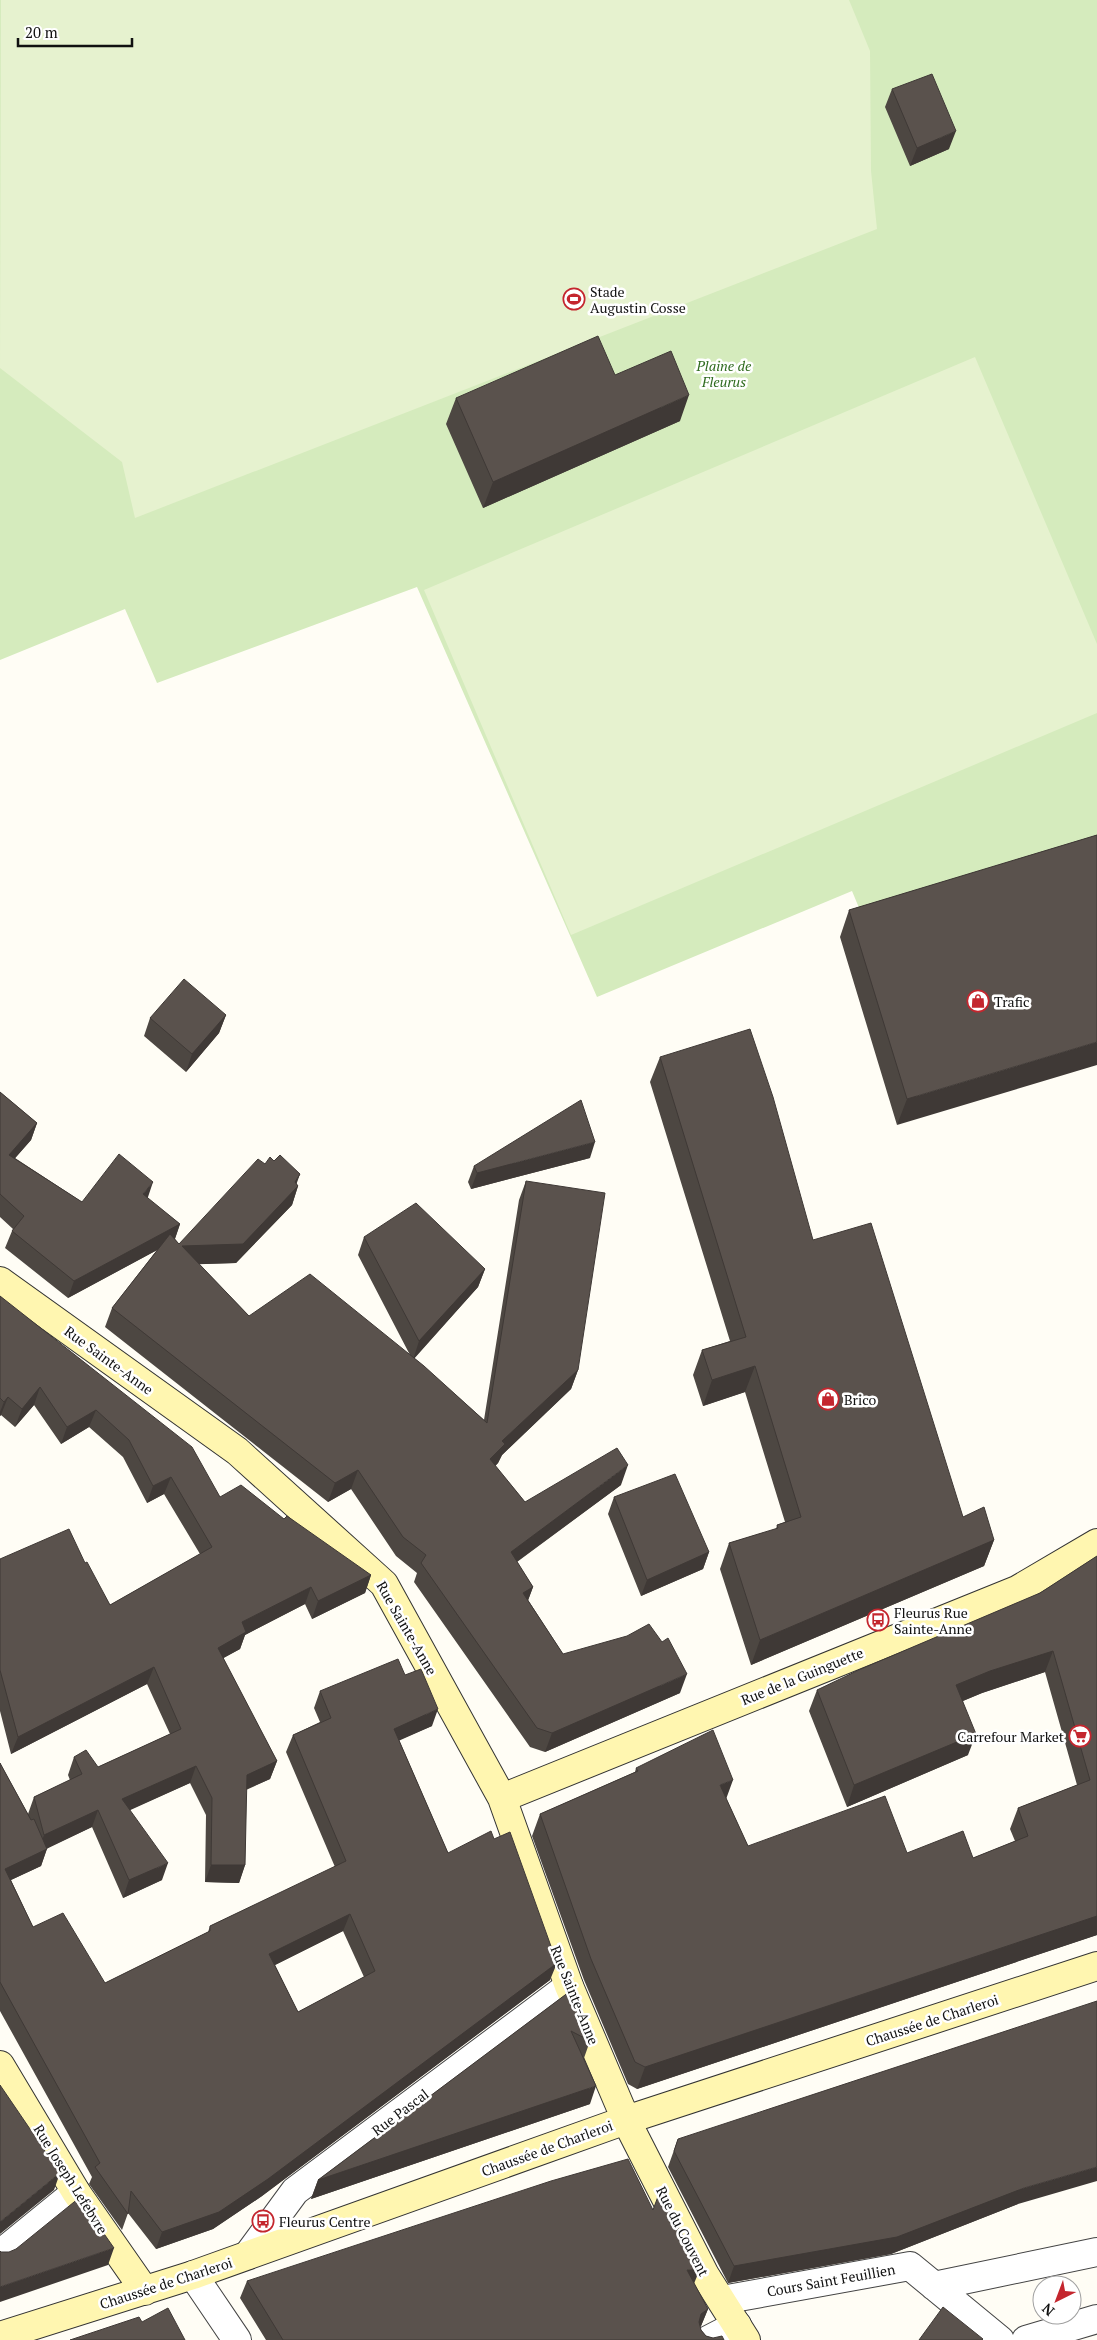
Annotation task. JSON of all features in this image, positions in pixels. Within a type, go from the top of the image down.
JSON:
[{"type":"main road","name":"Rue Sainte-Anne","points":[[0,1281],[237,1451],[384,1584],[502,1798],[569,1986],[626,2120]]},
{"type":"main road","name":"Rue de la Guinguette","points":[[502,1798],[1017,1590],[1097,1542]]},
{"type":"main road","name":"Chaussée de Charleroi","points":[[0,2336],[193,2275],[626,2120],[1097,1966]]},
{"type":"main road","name":"Rue Joseph Lefebvre","points":[[0,2066],[76,2192],[145,2291]]},
{"type":"main road","name":"Rue du Couvent","points":[[626,2120],[705,2275],[741,2333]]},
{"type":"street","name":"Rue Pascal","points":[[248,2255],[296,2191],[569,1986]]},
{"type":"street","points":[[0,2254],[76,2192]]},
{"type":"street","points":[[934,2286],[1097,2252]]},
{"type":"street","name":"Cours Saint Feuillien","points":[[722,2300],[910,2266],[1000,2340]]},
{"type":"street","points":[[193,2275],[236,2340]]},
{"type":"street","points":[[1026,2340],[1097,2319]]},
{"type":"street","points":[[708,2340],[741,2333]]},
{"type":"green space","name":"Plaine de Fleurus","points":[[0,0],[1097,0],[1097,851],[862,915],[852,891],[597,997],[417,587],[157,683],[125,609],[0,660]]},
{"type":"green space","points":[[1,0],[849,0],[870,51],[871,171],[877,229],[135,518],[122,462],[0,368]]},
{"type":"green space","points":[[975,357],[1097,644],[1097,713],[571,935],[424,590]]},
{"type":"building","points":[[932,74],[956,131],[917,148],[892,89]]},
{"type":"building","points":[[598,336],[615,375],[671,351],[689,395],[493,482],[456,398]]},
{"type":"building","name":"Trafic","points":[[1097,835],[1097,1042],[907,1099],[849,910]]},
{"type":"building","points":[[184,979],[226,1015],[192,1054],[150,1018]]},
{"type":"building","name":"Brico","points":[[750,1029],[773,1097],[813,1240],[871,1223],[963,1517],[984,1507],[994,1540],[760,1640],[729,1543],[778,1528],[777,1525],[801,1517],[755,1366],[712,1380],[702,1350],[746,1337],[660,1057]]},
{"type":"building","points":[[0,1092],[37,1123],[9,1155],[82,1202],[119,1154],[153,1182],[143,1194],[180,1224],[74,1281],[12,1231],[24,1216],[0,1194]]},
{"type":"building","points":[[581,1100],[595,1142],[477,1173],[474,1166]]},
{"type":"building","points":[[280,1155],[300,1174],[295,1182],[298,1186],[243,1244],[182,1246],[249,1316],[310,1274],[424,1366],[487,1423],[526,1181],[605,1193],[578,1370],[502,1441],[505,1444],[490,1459],[525,1502],[617,1448],[628,1465],[511,1552],[533,1587],[523,1593],[563,1654],[627,1636],[649,1624],[662,1642],[668,1638],[687,1674],[552,1733],[537,1728],[421,1563],[426,1555],[403,1537],[358,1470],[335,1483],[112,1308],[170,1234],[179,1244],[258,1159],[265,1164],[270,1157],[274,1161]]},
{"type":"building","points":[[416,1203],[485,1269],[419,1341],[364,1237]]},
{"type":"building","points":[[0,1296],[192,1447],[220,1497],[241,1485],[284,1519],[287,1516],[371,1575],[318,1601],[311,1587],[242,1622],[246,1632],[218,1648],[277,1761],[247,1775],[245,1865],[211,1865],[212,1798],[196,1766],[122,1799],[168,1863],[129,1880],[98,1810],[44,1835],[34,1797],[82,1774],[74,1757],[86,1750],[98,1767],[181,1729],[154,1667],[18,1737],[0,1670],[0,1559],[69,1529],[85,1563],[87,1562],[110,1605],[212,1547],[171,1477],[153,1486],[129,1440],[96,1410],[67,1427],[40,1387],[22,1409],[8,1397],[4,1402],[0,1398]]},
{"type":"building","points":[[675,1474],[709,1552],[647,1580],[614,1497]]},
{"type":"building","points":[[1097,1556],[1097,1916],[645,2067],[635,2062],[591,1959],[540,1814],[638,1771],[636,1768],[713,1730],[733,1780],[720,1785],[748,1846],[885,1796],[907,1853],[963,1831],[973,1858],[1028,1836],[1018,1808],[1090,1780],[1053,1651],[990,1671],[956,1685],[976,1734],[854,1785],[817,1690],[861,1669],[1040,1593]]},
{"type":"building","points":[[398,1659],[405,1675],[421,1669],[438,1709],[394,1729],[448,1853],[491,1831],[494,1839],[510,1832],[557,1963],[268,2179],[219,2212],[162,2232],[131,2191],[128,2214],[95,2167],[100,2163],[0,1982],[0,1763],[31,1820],[34,1819],[47,1849],[5,1869],[33,1927],[63,1913],[105,1983],[210,1931],[210,1926],[346,1861],[293,1735],[331,1718],[320,1691]],"holes":[[[350,1914],[375,1971],[298,2012],[269,1954]]]},
{"type":"building","points":[[569,1992],[590,2041],[571,2031],[596,2086],[318,2180]]},
{"type":"building","points":[[1097,2001],[1097,2167],[1024,2188],[897,2237],[734,2266],[674,2151],[678,2139]]},
{"type":"building","points":[[0,2085],[60,2173],[0,2222]]},
{"type":"building","points":[[628,2159],[653,2210],[660,2191],[700,2269],[687,2270],[708,2309],[701,2314],[699,2322],[701,2330],[706,2336],[713,2338],[722,2336],[724,2340],[283,2340],[247,2281],[551,2181]]},
{"type":"building","points":[[79,2198],[114,2248],[0,2287],[0,2251],[9,2252],[16,2249]]},
{"type":"building","points":[[943,2307],[983,2339],[919,2340]]},
{"type":"building","points":[[168,2308],[185,2340],[70,2340],[139,2317],[142,2322]]},
{"type":"place","name":"Stade Augustin Cosse","points":[[574,299]]},
{"type":"place","name":"Trafic","points":[[978,1001]]},
{"type":"place","name":"Brico","points":[[828,1399]]},
{"type":"place","name":"Fleurus Rue Sainte-Anne","points":[[878,1620]]},
{"type":"place","name":"Carrefour Market","points":[[1080,1736]]},
{"type":"place","name":"Fleurus Centre","points":[[263,2221]]}]
